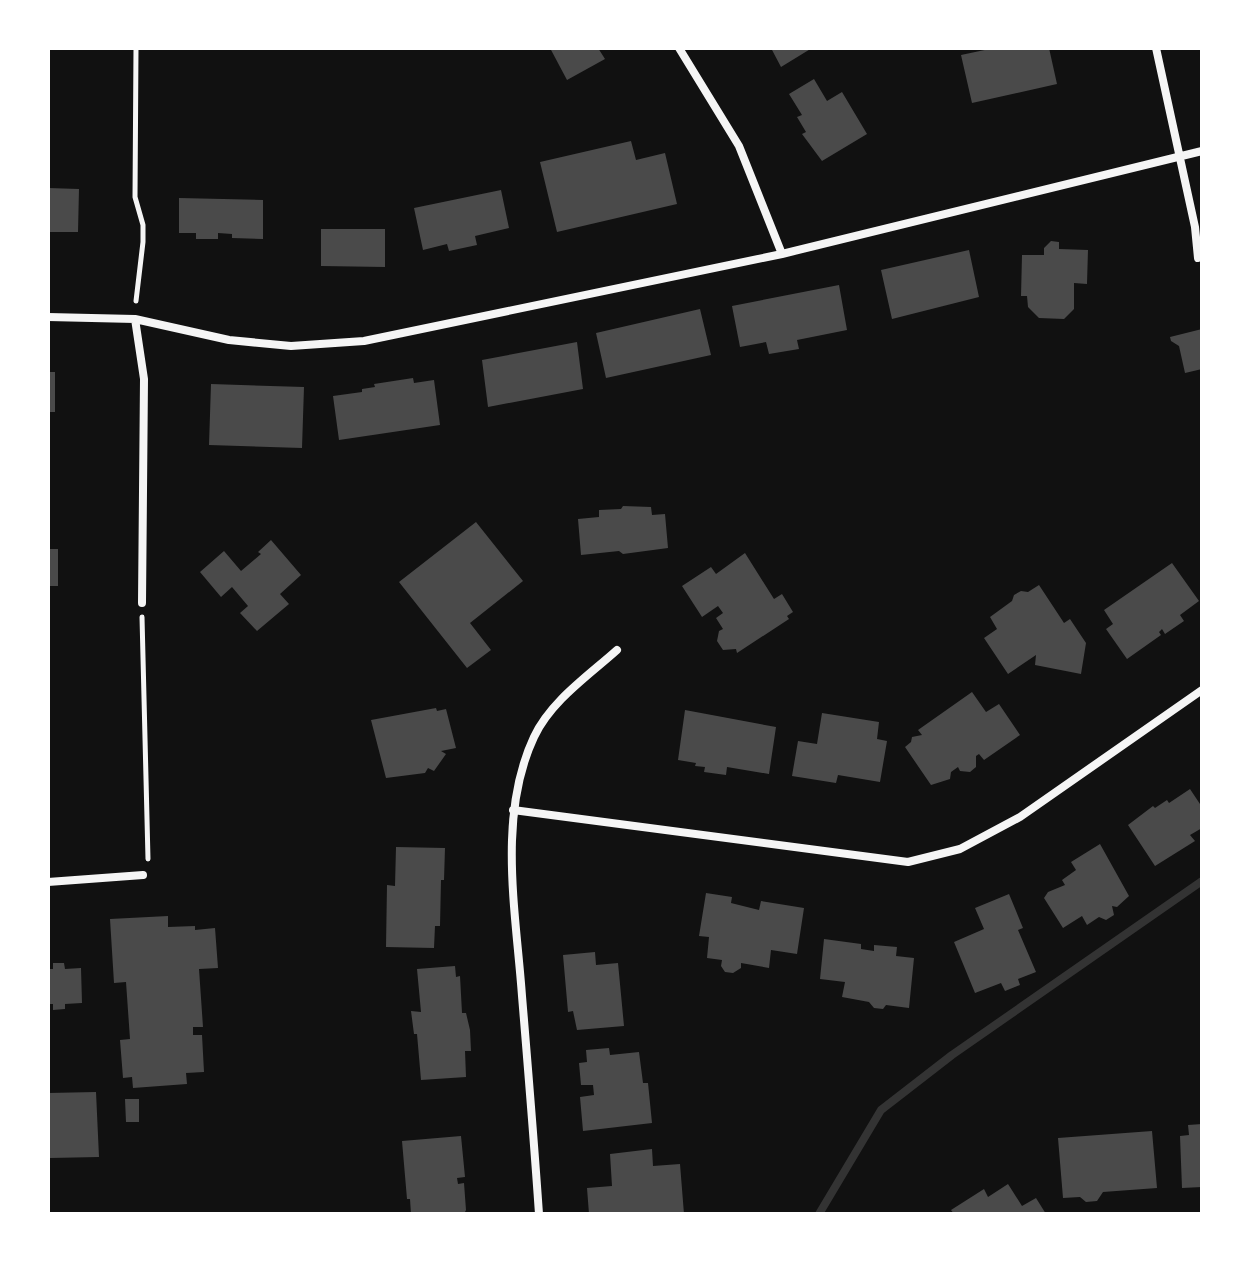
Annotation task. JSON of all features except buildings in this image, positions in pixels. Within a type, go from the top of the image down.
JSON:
[{"type":"street","points":[[679,48],[739,146],[782,254]]},
{"type":"street","points":[[1156,48],[1195,227],[1198,258]]},
{"type":"street","points":[[48,317],[135,319],[245,342],[291,346],[325,346],[409,334],[782,254],[1202,151]]},
{"type":"street","points":[[135,319],[144,379],[142,603]]},
{"type":"street","points":[[539,1214],[513,874],[513,810],[534,736],[552,709],[617,650]]},
{"type":"street","points":[[513,810],[908,862],[960,849],[1020,817],[1202,690]]},
{"type":"street","points":[[48,882],[143,875]]},
{"type":"path","points":[[135,319],[143,242],[143,225],[135,197],[136,48]]},
{"type":"path","points":[[142,603],[148,858],[143,875]]},
{"type":"waterway","points":[[819,1214],[881,1110],[952,1055],[1202,881]]}]
